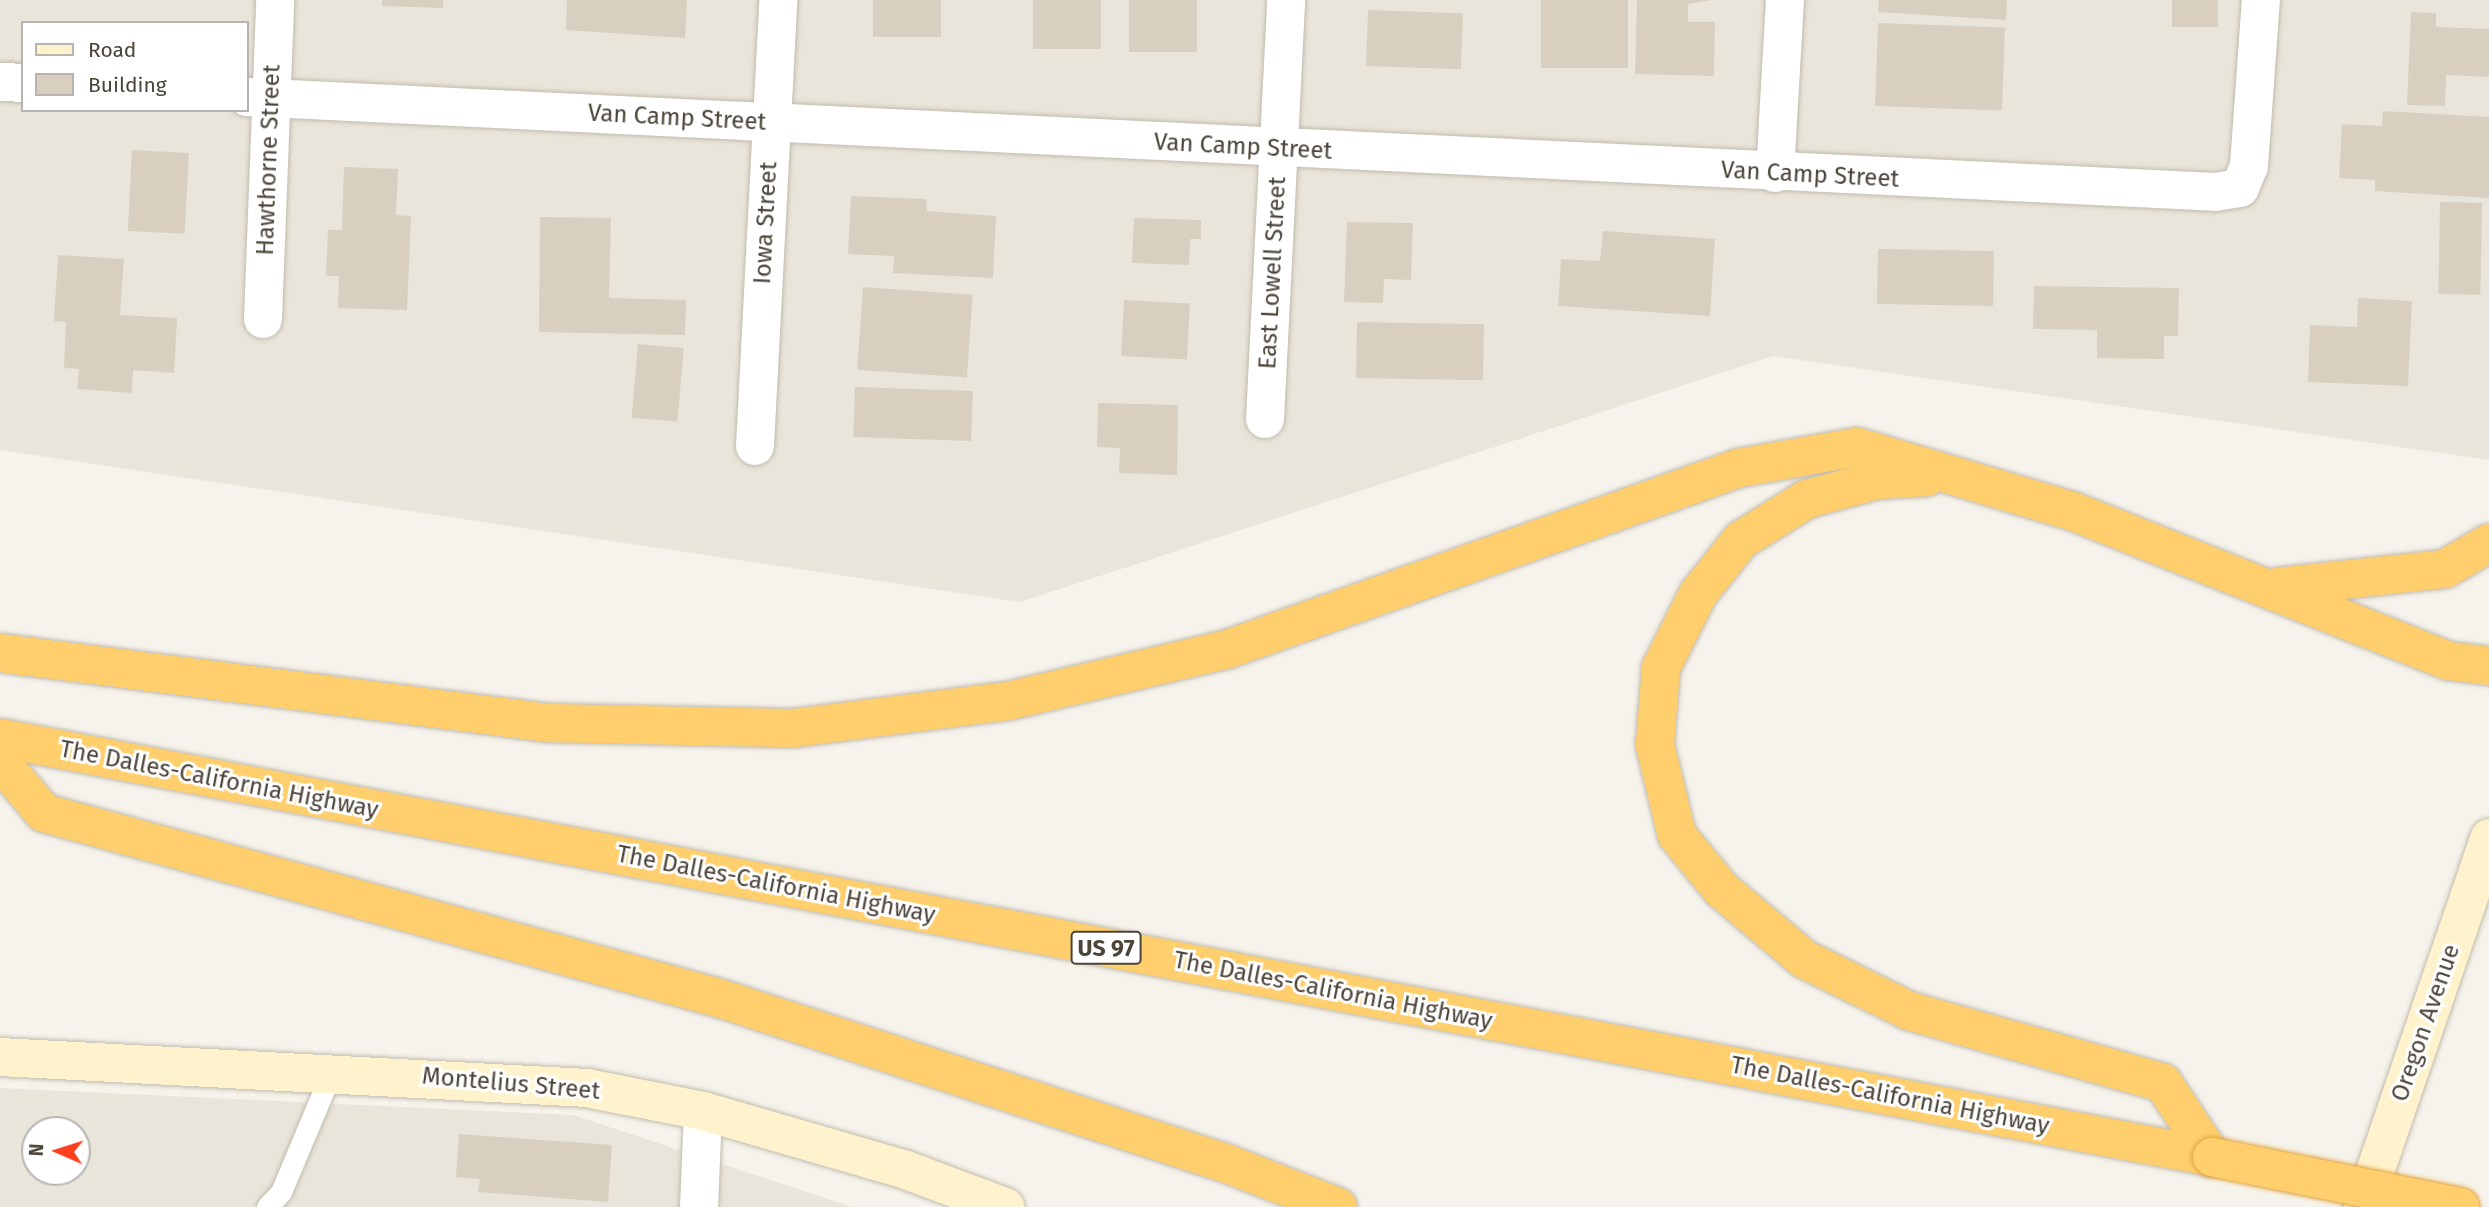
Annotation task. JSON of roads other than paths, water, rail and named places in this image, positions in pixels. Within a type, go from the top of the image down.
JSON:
[{"type":"highway","points":[[0,653],[549,723],[794,728],[1008,701],[1228,649],[1739,468],[1857,447],[1960,474],[2266,588],[2449,661],[2489,666]]},
{"type":"highway","points":[[1960,474],[1877,480],[1807,499],[1741,540],[1698,594],[1661,668],[1655,745],[1677,835],[1721,889],[1804,960],[1909,1012],[2163,1083],[2212,1157]]},
{"type":"highway","points":[[2266,588],[2373,581],[2445,569],[2489,543]]},
{"type":"highway","name":"The Dalles-California Highway","points":[[0,738],[2212,1157],[2460,1207]]},
{"type":"highway","points":[[0,761],[44,813],[719,998],[1228,1164],[1338,1207]]},
{"type":"street","name":"Hawthorne Street","points":[[263,319],[259,98],[275,0]]},
{"type":"street","name":"Iowa Street","points":[[755,446],[778,0]]},
{"type":"street","name":"East Lowell Street","points":[[1265,419],[1286,0]]},
{"type":"street","points":[[1775,173],[1785,0]]},
{"type":"street","name":"Van Camp Street","points":[[259,98],[1775,173],[2240,188],[2249,166],[2261,0]]},
{"type":"street","points":[[0,82],[21,83]]},
{"type":"street","name":"Oregon Avenue","points":[[2363,1207],[2489,838]]},
{"type":"street","name":"Montelius Street","points":[[0,1057],[587,1088],[703,1111],[906,1170],[1005,1207]]},
{"type":"street","points":[[699,1207],[703,1111]]},
{"type":"lane","points":[[267,1207],[281,1192],[331,1073]]}]
